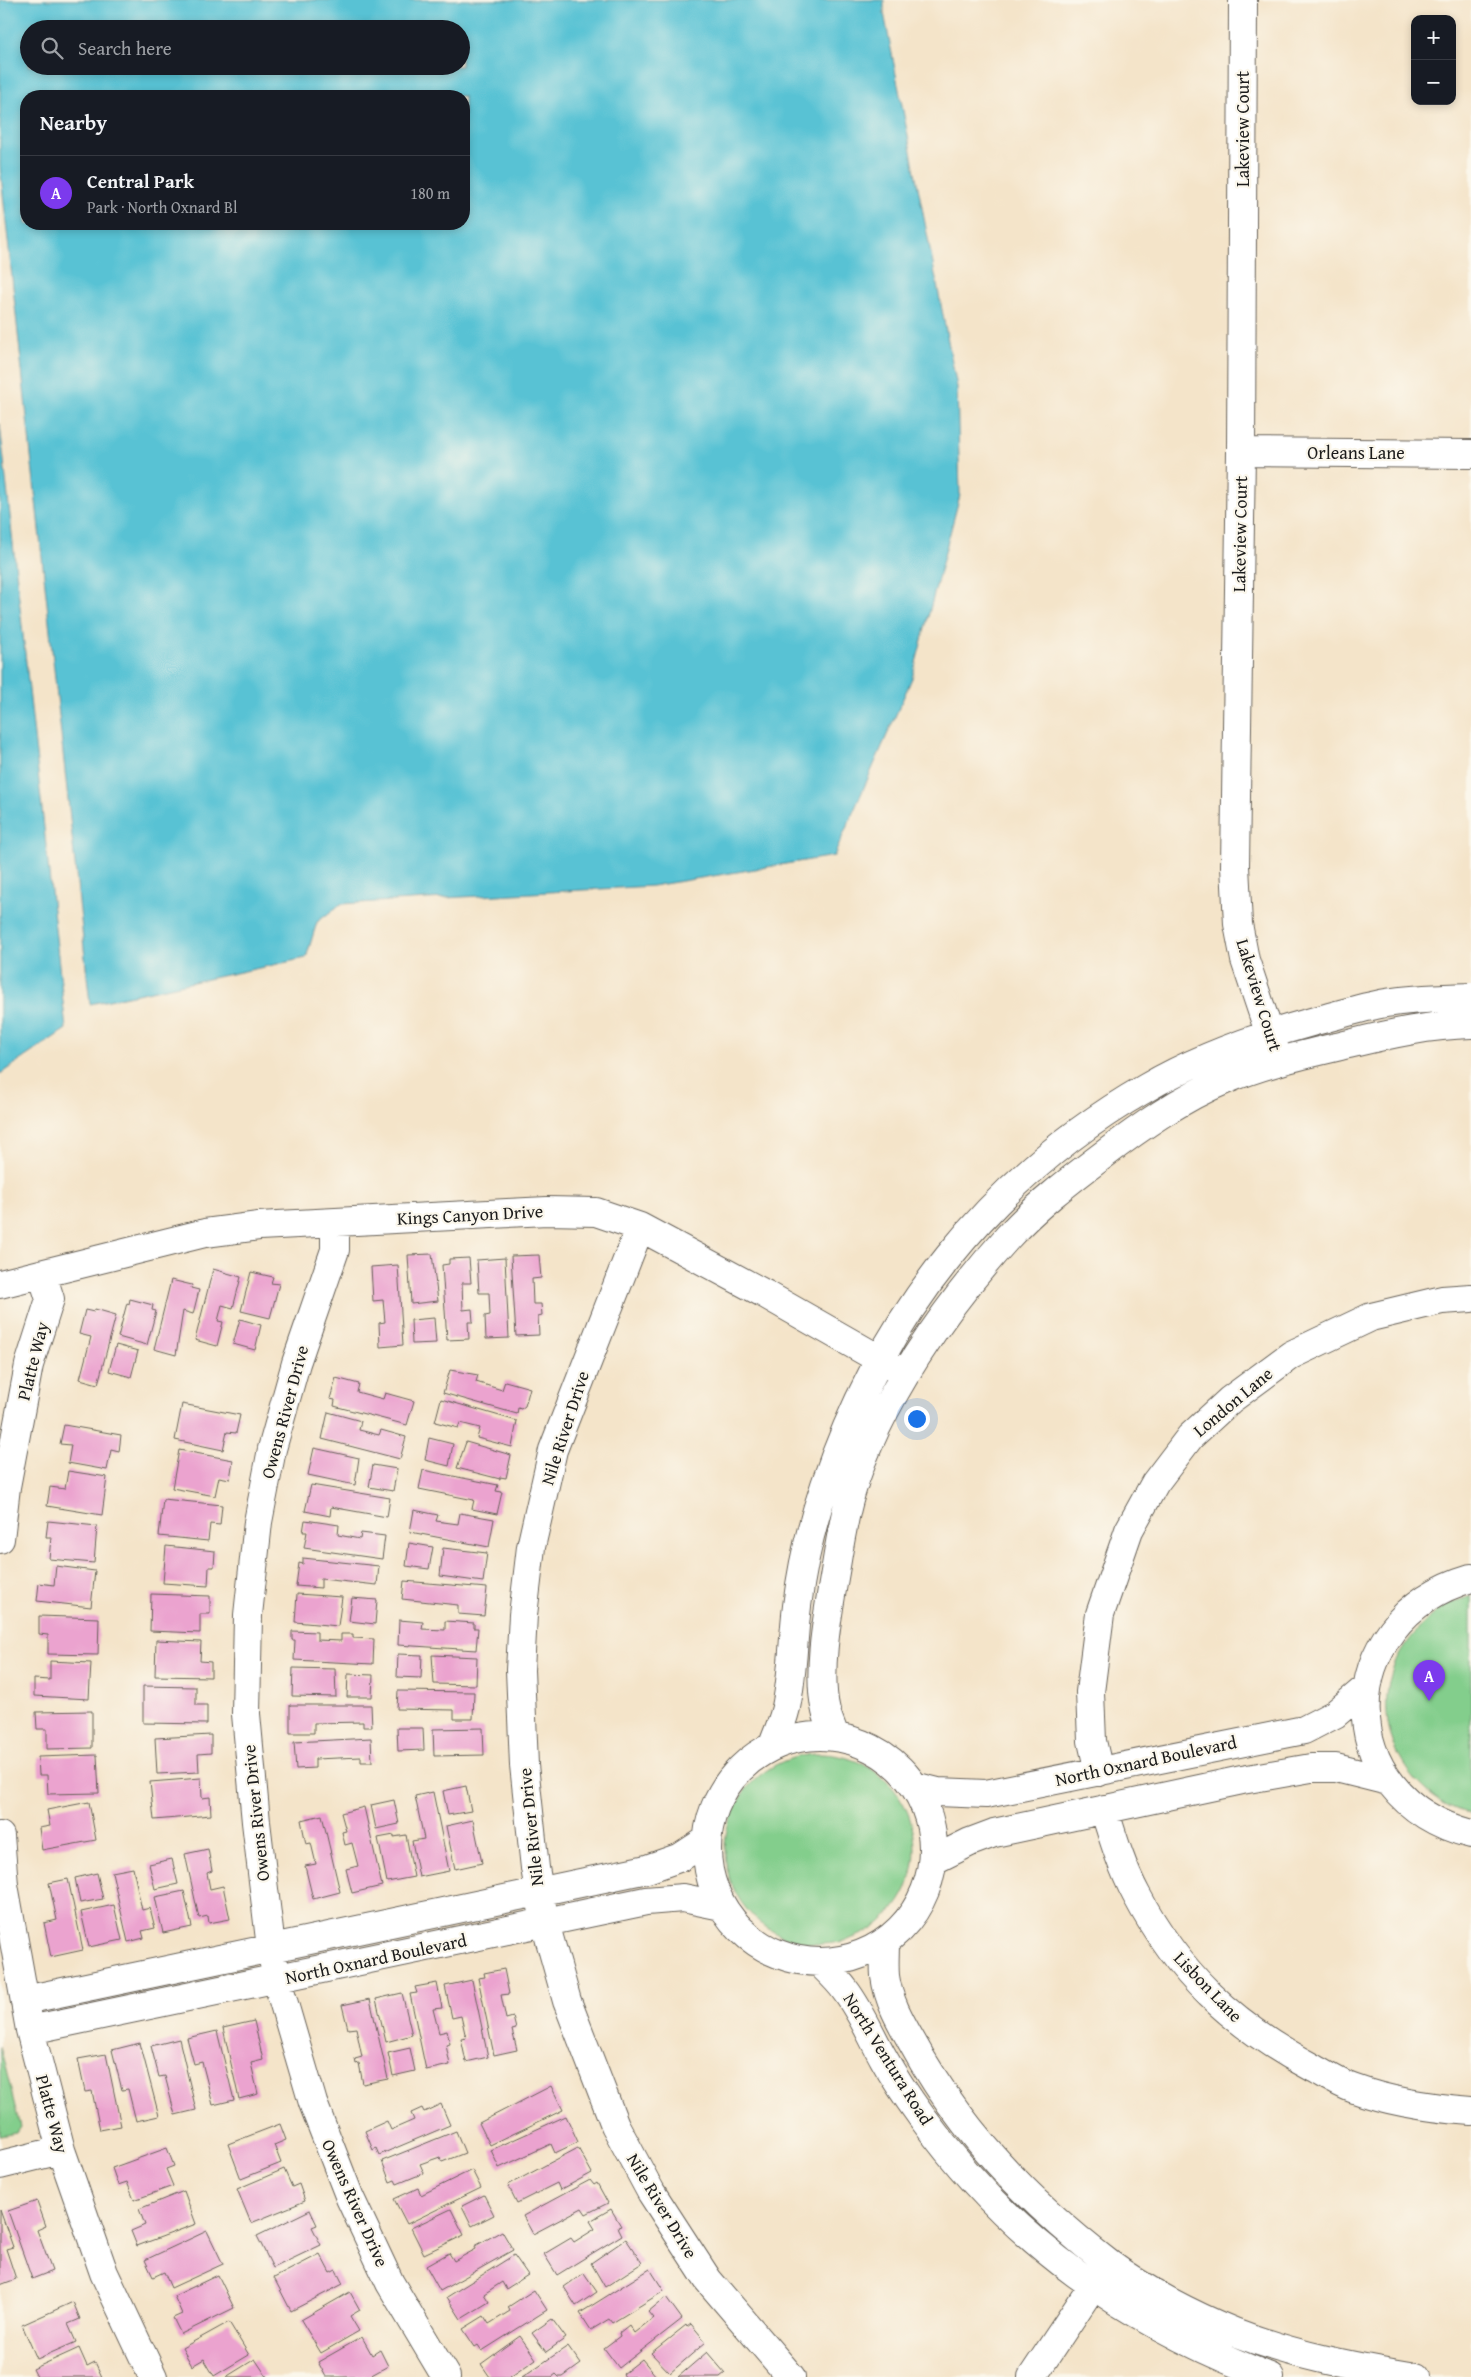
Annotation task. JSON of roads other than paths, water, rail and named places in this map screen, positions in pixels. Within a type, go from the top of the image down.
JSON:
[{"type":"street","name":"Lakeview Court","points":[[1243,0],[1242,452],[1235,866],[1237,914],[1245,960],[1279,1061]]},
{"type":"street","name":"Orleans Lane","points":[[1242,452],[1471,454]]},
{"type":"street","points":[[773,1745],[787,1703],[797,1604],[809,1541],[824,1486],[852,1412],[878,1359],[904,1318],[949,1256],[985,1212],[1038,1163],[1097,1118],[1147,1087],[1204,1058],[1270,1034],[1387,1003],[1471,997]]},
{"type":"street","points":[[835,1736],[826,1709],[823,1678],[827,1620],[837,1557],[851,1492],[872,1439],[906,1374],[932,1333],[1009,1236],[1061,1188],[1152,1120],[1224,1080],[1279,1061],[1397,1032],[1471,1024]]},
{"type":"street","name":"Kings Canyon Drive","points":[[0,1284],[205,1233],[258,1226],[547,1211],[596,1212],[640,1227],[765,1294],[906,1374]]},
{"type":"street","name":"Owens River Drive","points":[[335,1223],[335,1250],[296,1363],[272,1449],[258,1522],[248,1615],[246,1714],[256,1822],[271,1948],[277,1980],[313,2102],[350,2198],[390,2283],[446,2377]]},
{"type":"street","name":"Nile River Drive","points":[[640,1227],[553,1450],[531,1547],[523,1615],[520,1670],[524,1765],[539,1893],[545,1924],[567,2001],[615,2125],[651,2192],[708,2280],[791,2377]]},
{"type":"street","name":"Platte Way","points":[[0,1539],[6,1487],[29,1365],[50,1299],[42,1274]]},
{"type":"street","name":"London Lane","points":[[1099,1772],[1092,1741],[1090,1692],[1100,1614],[1129,1530],[1155,1483],[1190,1437],[1230,1400],[1291,1355],[1371,1317],[1442,1300],[1471,1298]]},
{"type":"street","points":[[1471,1578],[1434,1592],[1411,1608],[1388,1633],[1375,1656],[1366,1688],[1367,1723],[1371,1740],[1388,1781],[1407,1800],[1430,1817],[1459,1831],[1471,1834]]},
{"type":"street","name":"North Oxnard Boulevard","points":[[914,1786],[938,1792],[986,1794],[1304,1730],[1335,1714],[1366,1688]]},
{"type":"street","points":[[803,1736],[835,1736],[866,1745],[893,1762],[914,1786],[927,1812],[934,1860],[925,1892],[909,1920],[885,1942],[865,1953],[842,1960],[819,1962],[781,1955],[748,1936],[722,1906],[712,1884],[707,1840],[713,1810],[727,1783],[747,1761],[773,1745],[803,1736]]},
{"type":"street","points":[[934,1860],[970,1842],[994,1833],[1242,1780],[1312,1768],[1336,1768],[1388,1781]]},
{"type":"street","name":"Lisbon Lane","points":[[1104,1809],[1115,1844],[1136,1893],[1160,1934],[1187,1971],[1229,2014],[1274,2047],[1352,2088],[1428,2108],[1471,2111]]},
{"type":"street","name":"Platte Way","points":[[0,1836],[2,1886],[30,2030],[61,2150],[104,2273],[153,2377]]},
{"type":"street","name":"North Oxnard Boulevard","points":[[25,2000],[655,1867],[681,1856],[707,1840]]},
{"type":"street","name":"North Oxnard Boulevard","points":[[30,2030],[653,1901],[683,1898],[722,1906]]},
{"type":"street","name":"North Ventura Road","points":[[885,1942],[885,1976],[893,2004],[921,2058],[950,2103],[1006,2172],[1057,2221],[1108,2263],[1193,2313],[1234,2332],[1298,2354],[1360,2368],[1416,2377]]},
{"type":"street","name":"North Ventura Road","points":[[819,1962],[845,1989],[901,2089],[956,2162],[1000,2209],[1060,2263],[1093,2287],[1157,2327],[1211,2354],[1270,2377]]},
{"type":"street","points":[[0,2165],[61,2150]]},
{"type":"street","points":[[1032,2377],[1108,2263]]},
{"type":"water","points":[[0,0],[884,0],[884,13],[957,387],[960,495],[912,678],[834,856],[652,886],[341,904],[317,922],[306,958],[90,1004],[0,166]]},
{"type":"water","points":[[0,424],[66,1029],[0,1074]]},
{"type":"place","name":"Central Park","points":[[1429,1701]]}]
